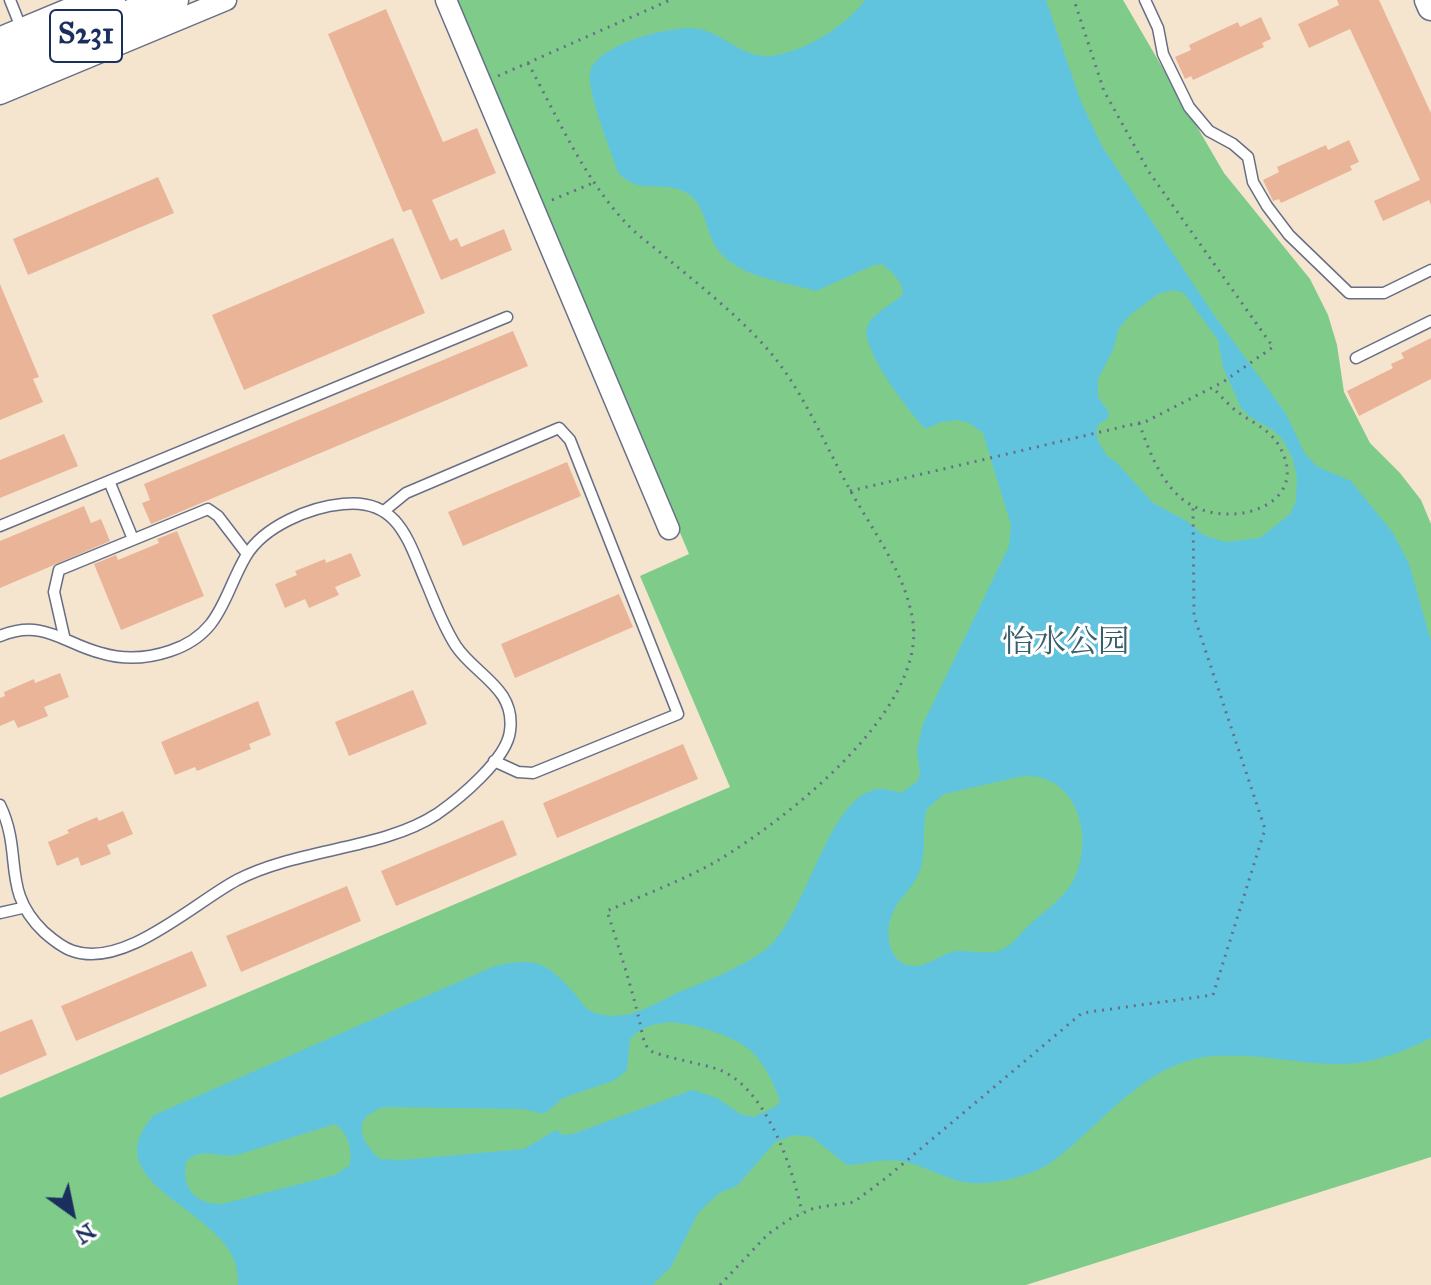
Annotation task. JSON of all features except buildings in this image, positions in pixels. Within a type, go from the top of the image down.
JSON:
[{"type":"main road","name":"S231","points":[[12,40],[108,0]]},
{"type":"main road","name":"S231","points":[[0,73],[171,0]]},
{"type":"street","points":[[0,94],[226,0]]},
{"type":"street","points":[[446,0],[669,529]]},
{"type":"street","points":[[1428,0],[1431,7]]},
{"type":"lane","points":[[10,0],[12,40]]},
{"type":"lane","points":[[1145,0],[1158,28],[1163,54],[1189,107],[1209,131],[1233,144],[1248,157],[1253,182],[1267,206],[1289,235],[1349,293],[1384,293],[1431,270]]},
{"type":"lane","points":[[0,526],[507,317]]},
{"type":"lane","points":[[1356,358],[1431,321]]},
{"type":"lane","points":[[384,511],[406,493],[559,428],[570,440],[678,714],[533,773],[518,772],[494,761]]},
{"type":"lane","points":[[109,481],[133,539]]},
{"type":"lane","points":[[0,636],[25,631],[47,632],[64,636],[98,653],[132,659],[181,647],[201,633],[218,615],[247,554],[273,529],[323,507],[346,503],[368,504],[396,519],[408,538],[446,629],[463,655],[489,677],[504,696],[511,717],[510,735],[494,761],[436,815],[383,836],[268,866],[216,892],[145,938],[121,949],[102,953],[74,952],[32,923],[12,889],[11,839],[0,805]]},
{"type":"lane","points":[[64,636],[54,592],[59,570],[208,509],[218,516],[247,554]]},
{"type":"lane","points":[[0,913],[22,908]]},
{"type":"path","points":[[481,83],[670,0]]},
{"type":"path","points":[[850,491],[1137,424],[1213,388],[1273,347],[1149,172],[1104,91],[1074,0]]},
{"type":"path","points":[[528,63],[593,183],[628,226],[723,304],[770,352],[789,379],[902,586],[913,623],[914,642],[894,699],[841,766],[772,824],[714,862],[607,911],[644,1042],[656,1053],[728,1072],[750,1091],[781,1149],[797,1188],[802,1212]]},
{"type":"path","points":[[533,207],[593,183]]},
{"type":"path","points":[[1137,424],[1169,486],[1193,507],[1225,516],[1254,512],[1274,499],[1286,482],[1287,467],[1280,447],[1270,433],[1235,409],[1213,388]]},
{"type":"path","points":[[720,1285],[768,1234],[802,1212],[854,1202],[886,1178],[1082,1013],[1213,995],[1265,829],[1194,616],[1193,507]]},
{"type":"green space","name":"怡水公园","points":[[454,0],[1123,0],[1224,173],[1310,279],[1328,315],[1337,345],[1344,392],[1370,443],[1421,500],[1431,524],[1431,1157],[1026,1285],[0,1285],[0,1098],[730,787],[640,576],[689,554]]},
{"type":"water","points":[[865,0],[1046,0],[1081,102],[1102,146],[1214,315],[1285,412],[1305,454],[1318,467],[1351,481],[1393,533],[1409,564],[1431,641],[1431,1038],[1386,1057],[1350,1064],[1252,1056],[1217,1056],[1181,1063],[1132,1092],[1048,1164],[1036,1171],[1001,1181],[962,1182],[894,1160],[847,1165],[812,1137],[794,1135],[775,1142],[737,1186],[719,1193],[698,1213],[671,1267],[652,1285],[238,1285],[234,1259],[219,1237],[153,1182],[140,1163],[138,1141],[154,1115],[495,966],[521,962],[540,964],[556,974],[595,1013],[623,1015],[650,1006],[733,969],[765,950],[780,934],[793,912],[844,813],[859,797],[877,789],[901,793],[917,782],[920,774],[917,750],[923,724],[1009,546],[1011,525],[983,433],[969,423],[958,420],[941,422],[926,429],[899,396],[871,351],[867,338],[869,323],[903,294],[899,281],[890,270],[882,264],[874,265],[816,291],[762,277],[735,265],[716,247],[702,211],[687,193],[669,187],[634,184],[618,172],[590,82],[595,62],[606,53],[658,32],[692,28],[704,30],[745,51],[772,56],[811,43],[857,10]],"holes":[[[1174,290],[1184,293],[1218,340],[1223,367],[1241,408],[1273,430],[1283,440],[1293,459],[1297,478],[1296,501],[1290,514],[1260,538],[1226,542],[1205,536],[1185,520],[1153,503],[1107,456],[1098,441],[1096,430],[1108,418],[1109,412],[1098,397],[1098,379],[1113,350],[1119,328],[1130,315],[1158,294]],[[1023,776],[1042,778],[1057,785],[1077,811],[1081,827],[1080,862],[1065,893],[1005,948],[985,953],[952,952],[921,965],[907,965],[899,961],[890,946],[889,927],[897,906],[921,867],[927,809],[944,794]],[[670,1022],[701,1028],[750,1050],[760,1060],[771,1080],[780,1100],[777,1106],[754,1117],[740,1114],[717,1098],[692,1090],[573,1134],[563,1135],[556,1130],[524,1149],[402,1160],[380,1159],[363,1137],[362,1123],[366,1117],[385,1107],[523,1109],[544,1114],[563,1098],[615,1080],[627,1070],[630,1039],[643,1028]],[[335,1124],[346,1137],[351,1159],[350,1165],[335,1175],[222,1204],[205,1201],[192,1193],[186,1180],[186,1162],[203,1154],[237,1155]]]}]
